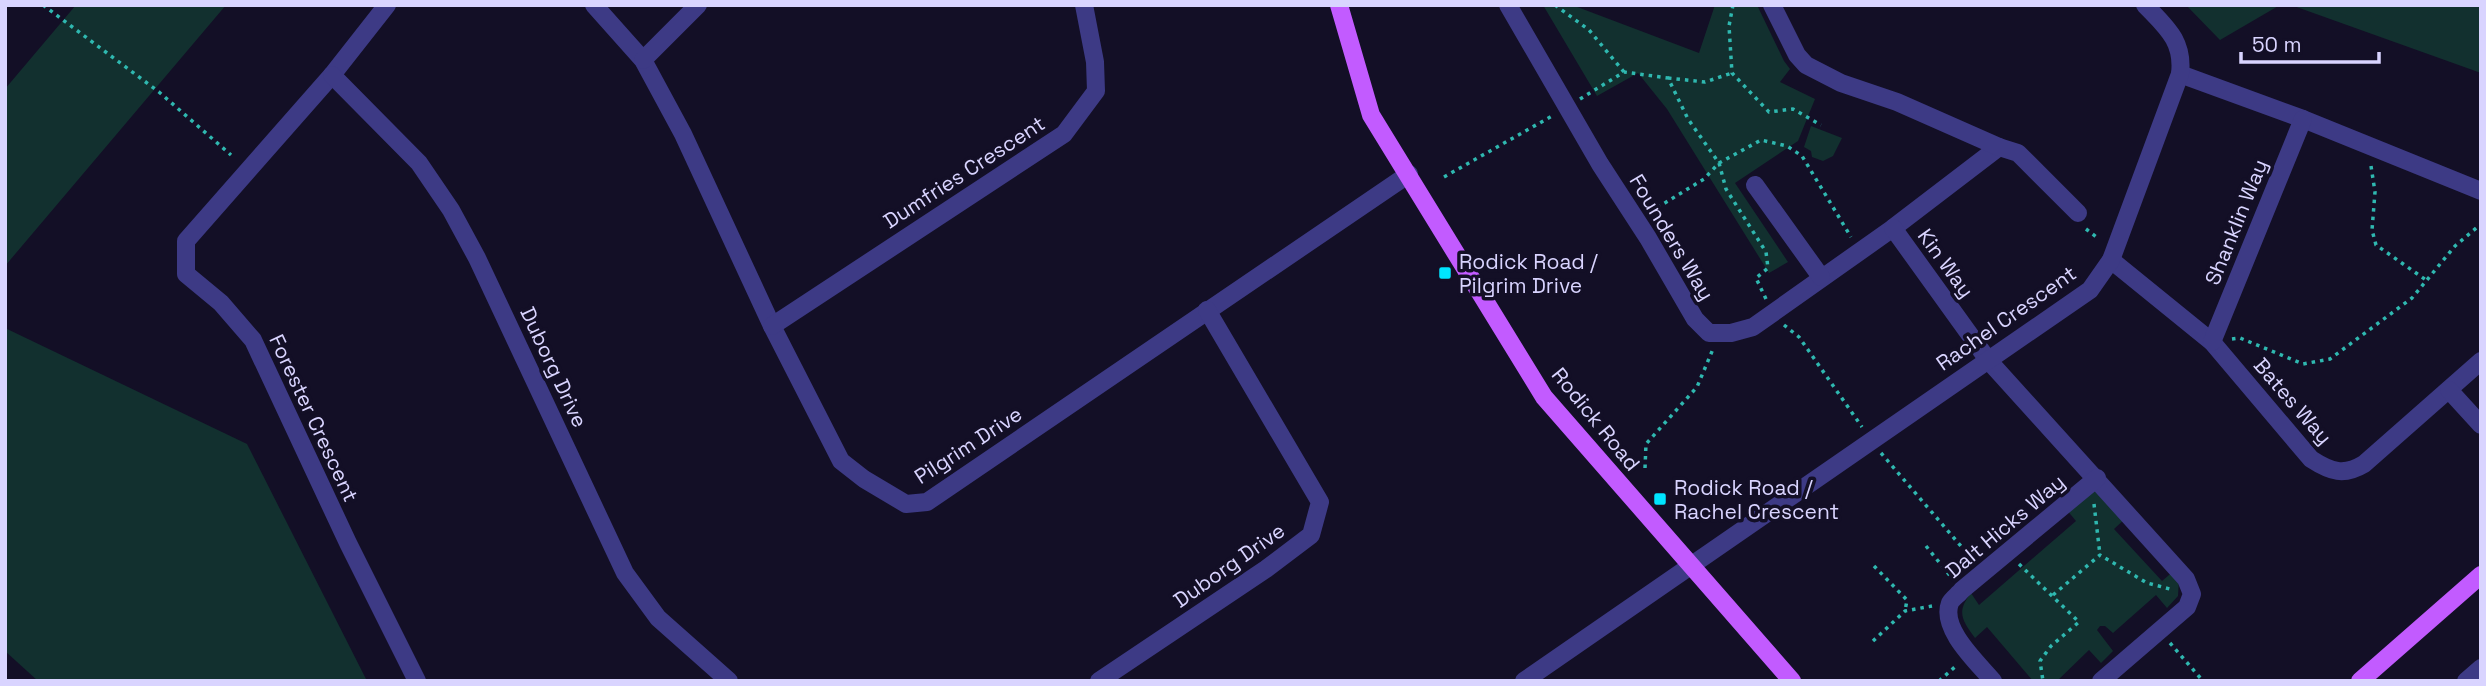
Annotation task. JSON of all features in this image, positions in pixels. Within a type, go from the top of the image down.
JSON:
[{"type":"main road","name":"Rodick Road","points":[[1339,5],[1371,115],[1544,397],[1792,681]]},
{"type":"main road","points":[[2360,681],[2481,575]]},
{"type":"street","name":"Forester Crescent","points":[[387,5],[332,75],[186,241],[186,274],[221,303],[253,340],[348,543],[417,681]]},
{"type":"street","name":"Pilgrim Drive","points":[[594,5],[643,60],[683,134],[772,326],[841,461],[864,479],[906,504],[927,502],[1409,174]]},
{"type":"street","points":[[643,60],[698,5]]},
{"type":"street","name":"Dumfries Crescent","points":[[772,326],[1064,134],[1096,91],[1095,62],[1084,5]]},
{"type":"street","name":"Founders Way","points":[[1508,5],[1600,164],[1648,238],[1695,319],[1709,333],[1719,334]]},
{"type":"street","points":[[1772,5],[1793,47],[1806,65],[1841,83],[1897,102],[2018,153],[2078,213]]},
{"type":"street","name":"Rachel Crescent","points":[[1691,567],[2090,290],[2113,256],[2180,74],[2182,60],[2173,34],[2145,5]]},
{"type":"street","points":[[2180,74],[2302,119],[2481,191]]},
{"type":"street","name":"Duborg Drive","points":[[332,75],[419,163],[451,210],[477,258],[625,572],[658,618],[729,681]]},
{"type":"street","name":"Shanklin Way","points":[[2212,342],[2302,119]]},
{"type":"street","points":[[1719,334],[1753,327],[1893,228],[1999,147]]},
{"type":"street","points":[[1755,185],[1821,277]]},
{"type":"street","name":"Kin Way","points":[[1893,228],[1988,360]]},
{"type":"street","name":"Bates Way","points":[[2113,256],[2212,342],[2311,459],[2327,470],[2350,472],[2364,464],[2481,361]]},
{"type":"street","name":"Duborg Drive","points":[[1099,681],[1266,569],[1311,535],[1320,502],[1207,310]]},
{"type":"street","name":"Dalt Hicks Way","points":[[1988,360],[2186,579],[2192,594]]},
{"type":"street","points":[[2449,390],[2481,425]]},
{"type":"street","name":"Dalt Hicks Way","points":[[1993,681],[1960,642],[1949,623],[1956,597],[2094,480]]},
{"type":"street","points":[[1524,681],[1691,567]]},
{"type":"street","points":[[2101,681],[2187,607],[2192,594]]},
{"type":"street","points":[[2466,681],[2481,668]]},
{"type":"path","points":[[43,5],[159,92],[231,155]]},
{"type":"path","points":[[1555,5],[1589,30],[1624,72]]},
{"type":"path","points":[[1733,5],[1729,26],[1732,73],[1769,112],[1793,109],[1821,125]]},
{"type":"path","points":[[1668,78],[1706,82],[1732,73]]},
{"type":"path","points":[[2368,146],[2375,191],[2372,230],[2375,244],[2427,280]]},
{"type":"path","points":[[1719,163],[1726,189],[1766,252],[1768,268],[1756,278],[1773,312],[1783,325],[1799,337],[1871,441],[1983,572]]},
{"type":"path","points":[[2078,213],[2081,225],[2113,256]]},
{"type":"path","points":[[2212,342],[2240,338],[2303,364],[2330,359],[2412,298],[2455,246],[2481,224]]},
{"type":"path","points":[[1645,468],[1646,444],[1697,387],[1719,334]]},
{"type":"path","points":[[2094,480],[2100,555]]},
{"type":"path","points":[[1872,641],[1905,611],[1956,597],[1926,546]]},
{"type":"path","points":[[2008,551],[2025,571],[2079,622],[2051,646],[2040,661],[2043,681]]},
{"type":"path","points":[[2100,555],[2147,583],[2192,594]]},
{"type":"path","points":[[2053,595],[2100,555]]},
{"type":"path","points":[[1874,566],[1907,600],[1905,611]]},
{"type":"path","points":[[2158,630],[2203,681]]},
{"type":"green space","points":[[76,5],[226,5],[5,266],[5,89]]},
{"type":"green space","points":[[1543,5],[1572,5],[1699,53],[1715,5],[1757,5],[1790,69],[1780,82],[1815,99],[1798,141],[1735,183],[1788,262],[1769,273],[1667,109],[1638,73],[1597,96]]},
{"type":"green space","points":[[2186,5],[2280,5],[2220,40]]},
{"type":"green space","points":[[2291,5],[2481,5],[2481,73]]},
{"type":"green space","points":[[1811,126],[1842,138],[1833,156],[1823,161],[1812,157],[1811,151],[1804,147]]},
{"type":"green space","points":[[5,328],[247,444],[367,681],[38,681],[5,651]]},
{"type":"green space","points":[[2097,487],[2126,518],[2114,529],[2162,581],[2175,570],[2179,579],[2178,596],[2167,608],[2156,595],[2113,633],[2105,626],[2100,626],[2097,630],[2113,651],[2101,663],[2089,650],[2057,681],[2033,681],[1987,627],[1975,638],[1962,616],[1963,606],[1971,593],[1979,605],[2076,521],[2066,509]]},
{"type":"place","name":"Rodick Road / Pilgrim Drive","points":[[1445,273]]},
{"type":"place","name":"Rodick Road / Rachel Crescent","points":[[1660,499]]}]
